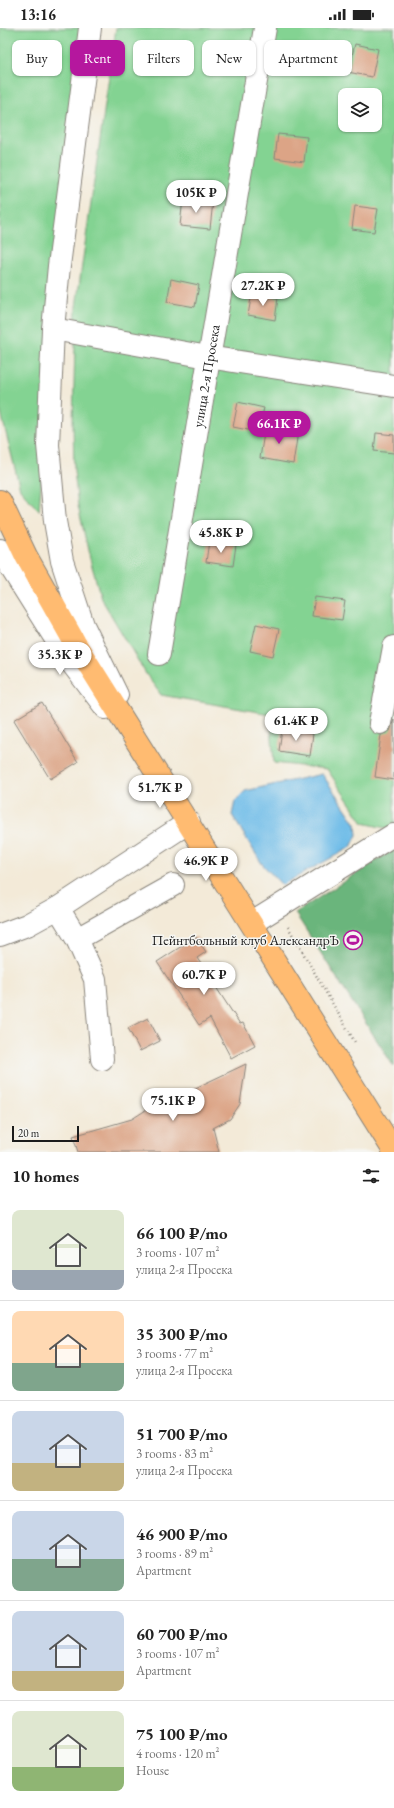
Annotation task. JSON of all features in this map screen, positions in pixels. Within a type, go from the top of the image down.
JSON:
[{"type":"main road","points":[[0,501],[26,556],[75,643],[189,822],[394,1151]]},
{"type":"street","points":[[90,28],[59,266],[53,329],[48,445],[55,521],[62,561],[83,625],[145,753]]},
{"type":"street","name":"улица 2-я Просека","points":[[159,654],[208,357],[265,28]]},
{"type":"street","points":[[53,329],[208,357],[394,386]]},
{"type":"street","points":[[0,550],[67,657],[160,778]]},
{"type":"street","points":[[380,723],[394,647]]},
{"type":"street","points":[[0,935],[27,925],[58,908],[189,822]]},
{"type":"street","points":[[252,923],[393,835]]},
{"type":"street","points":[[77,940],[173,885]]},
{"type":"street","points":[[58,908],[77,940],[95,979],[102,1059]]},
{"type":"path","points":[[276,908],[359,1049]]},
{"type":"green space","points":[[0,28],[85,28],[84,40],[70,40],[70,76],[80,76],[39,511],[20,489],[0,409]]},
{"type":"green space","points":[[116,28],[394,28],[394,830],[363,823],[327,769],[274,763],[270,714],[161,695],[146,674],[101,598],[90,559],[78,506],[74,471],[73,422],[76,307],[109,76],[125,76],[125,40],[114,40]]},
{"type":"green space","name":"Пейнтбольный клуб АлександрЪ","points":[[394,849],[394,1067],[295,913]]},
{"type":"water","points":[[322,774],[356,824],[357,835],[351,847],[282,885],[262,864],[232,815],[235,801],[245,791]]},
{"type":"building","points":[[355,44],[378,49],[372,77],[352,73],[352,56]]},
{"type":"building","points":[[278,134],[307,137],[304,162],[275,158]]},
{"type":"building","points":[[183,198],[213,201],[210,229],[180,226]]},
{"type":"building","points":[[355,206],[378,209],[374,232],[352,229]]},
{"type":"building","points":[[171,279],[199,285],[195,307],[167,302]]},
{"type":"building","points":[[252,293],[278,298],[275,320],[248,315]]},
{"type":"building","points":[[238,402],[264,408],[258,432],[233,427]]},
{"type":"building","points":[[265,427],[298,432],[293,464],[260,458]]},
{"type":"building","points":[[376,433],[394,435],[394,453],[374,451]]},
{"type":"building","points":[[209,541],[236,545],[233,566],[206,562]]},
{"type":"building","points":[[315,597],[345,601],[342,620],[312,616]]},
{"type":"building","points":[[256,624],[279,629],[273,656],[250,651]]},
{"type":"building","points":[[42,703],[78,762],[50,779],[14,720]]},
{"type":"building","points":[[394,719],[394,780],[375,777],[381,735],[390,731]]},
{"type":"building","points":[[282,729],[313,734],[310,756],[279,751]]},
{"type":"building","points":[[196,937],[206,952],[197,958],[240,1024],[243,1023],[255,1045],[231,1058],[210,1018],[199,1025],[157,962]]},
{"type":"building","points":[[148,1018],[160,1041],[140,1051],[128,1028]]},
{"type":"building","points":[[246,1064],[240,1104],[230,1119],[213,1128],[219,1152],[78,1152],[73,1136],[132,1119],[157,1103],[172,1099]]},
{"type":"place","name":"Пейнтбольный клуб АлександрЪ","points":[[353,940]]}]
